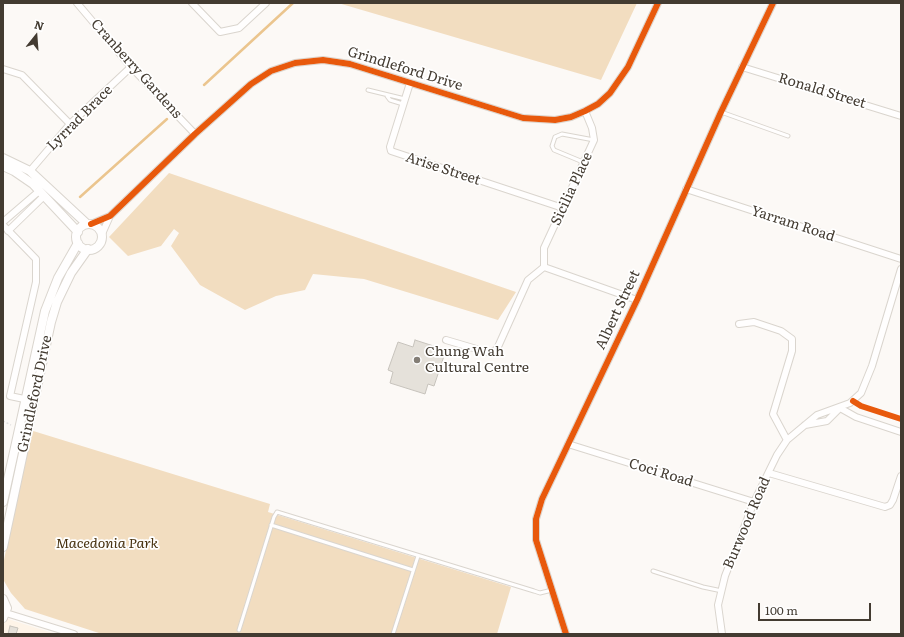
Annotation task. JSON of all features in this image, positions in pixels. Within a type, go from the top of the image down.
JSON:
[{"type":"street","name":"Cranberry Gardens","points":[[79,3],[132,67],[195,134]]},
{"type":"street","points":[[192,3],[220,32],[239,28],[266,3]]},
{"type":"street","name":"Grindleford Drive","points":[[3,547],[51,322],[57,302],[70,273],[88,250],[99,245],[110,216],[195,134],[251,84],[271,71],[295,63],[323,60],[350,64],[523,118],[555,120],[571,117],[598,104],[620,80],[658,3]]},
{"type":"street","name":"Albert Street","points":[[566,634],[536,540],[536,519],[543,496],[637,300],[686,188],[773,3]]},
{"type":"street","name":"Lyrrad Brace","points":[[30,171],[70,124],[132,67]]},
{"type":"street","name":"Ronald Street","points":[[742,67],[901,116]]},
{"type":"street","points":[[3,69],[22,75],[70,124]]},
{"type":"street","name":"Arise Street","points":[[410,83],[390,147],[391,152],[563,208]]},
{"type":"street","name":"Sicilia Place","points":[[544,267],[544,248],[594,140],[592,128],[585,111]]},
{"type":"street","points":[[3,158],[30,171],[89,224],[98,228],[102,234]]},
{"type":"street","points":[[3,166],[14,171],[32,184],[78,232]]},
{"type":"street","name":"Yarram Road","points":[[686,188],[901,259]]},
{"type":"street","points":[[35,401],[10,396],[36,282],[36,259],[3,224],[41,194]]},
{"type":"street","points":[[8,231],[41,194]]},
{"type":"street","name":"Grindleford Drive","points":[[3,502],[36,345],[50,293],[78,243],[78,232],[89,224],[110,216]]},
{"type":"street","points":[[78,243],[88,250]]},
{"type":"street","points":[[446,340],[490,353],[497,349],[528,280],[544,267],[637,300]]},
{"type":"street","name":"Burwood Road","points":[[805,425],[827,421],[840,408],[856,399],[861,393],[866,382],[901,269]]},
{"type":"street","points":[[739,324],[754,322],[782,331],[792,339],[792,351],[773,414],[786,440]]},
{"type":"street","points":[[840,408],[856,417],[901,432]]},
{"type":"street","name":"Burwood Road","points":[[722,634],[718,605],[726,576],[754,502],[786,440],[822,412],[840,408]]},
{"type":"street","name":"Coci Road","points":[[568,444],[754,502]]},
{"type":"street","points":[[769,473],[885,507],[890,505],[893,500],[901,476]]},
{"type":"street","points":[[3,599],[6,604],[5,615],[74,634]]},
{"type":"lane","points":[[368,90],[387,96],[392,95],[404,102]]},
{"type":"lane","points":[[387,96],[390,100],[404,102]]},
{"type":"lane","points":[[721,112],[788,136]]},
{"type":"lane","points":[[585,162],[554,150],[552,146],[555,137],[562,134],[594,140]]},
{"type":"lane","points":[[239,630],[271,526],[276,513],[280,512],[540,593],[552,590]]},
{"type":"lane","points":[[271,526],[413,570]]},
{"type":"lane","points":[[393,634],[418,556]]},
{"type":"lane","points":[[653,571],[703,587],[722,591]]},
{"type":"path","points":[[3,421],[13,426]]},
{"type":"shaded area","points":[[8,619],[56,634],[3,634],[3,625]]},
{"type":"green space","points":[[338,3],[637,3],[601,80]]},
{"type":"green space","points":[[169,173],[516,292],[498,320],[364,279],[313,274],[305,290],[276,296],[245,310],[200,285],[171,246],[179,233],[174,229],[161,246],[128,256],[109,237]]},
{"type":"green space","name":"Macedonia Park","points":[[30,430],[270,504],[268,512],[511,587],[497,634],[102,634],[25,609],[11,593],[4,581],[3,565]]},
{"type":"building","name":"Chung Wah Cultural Centre","points":[[415,340],[446,350],[434,386],[428,384],[425,394],[390,383],[393,372],[388,370],[398,342],[413,347]]},
{"type":"building","points":[[10,626],[18,628],[16,634],[8,634]]},
{"type":"waterway","points":[[204,85],[293,3]]},
{"type":"waterway","points":[[80,197],[167,119]]},
{"type":"cycle path","points":[[91,224],[110,216],[195,134],[251,84],[271,71],[295,63],[323,60],[350,64],[523,118],[555,120],[571,117],[585,111],[598,104],[610,93],[628,67],[658,3]]},
{"type":"cycle path","points":[[566,634],[536,540],[536,519],[542,499],[637,300],[721,112],[773,3]]},
{"type":"cycle path","points":[[853,401],[861,406],[901,419]]},
{"type":"place","name":"Chung Wah Cultural Centre","points":[[417,360]]}]
